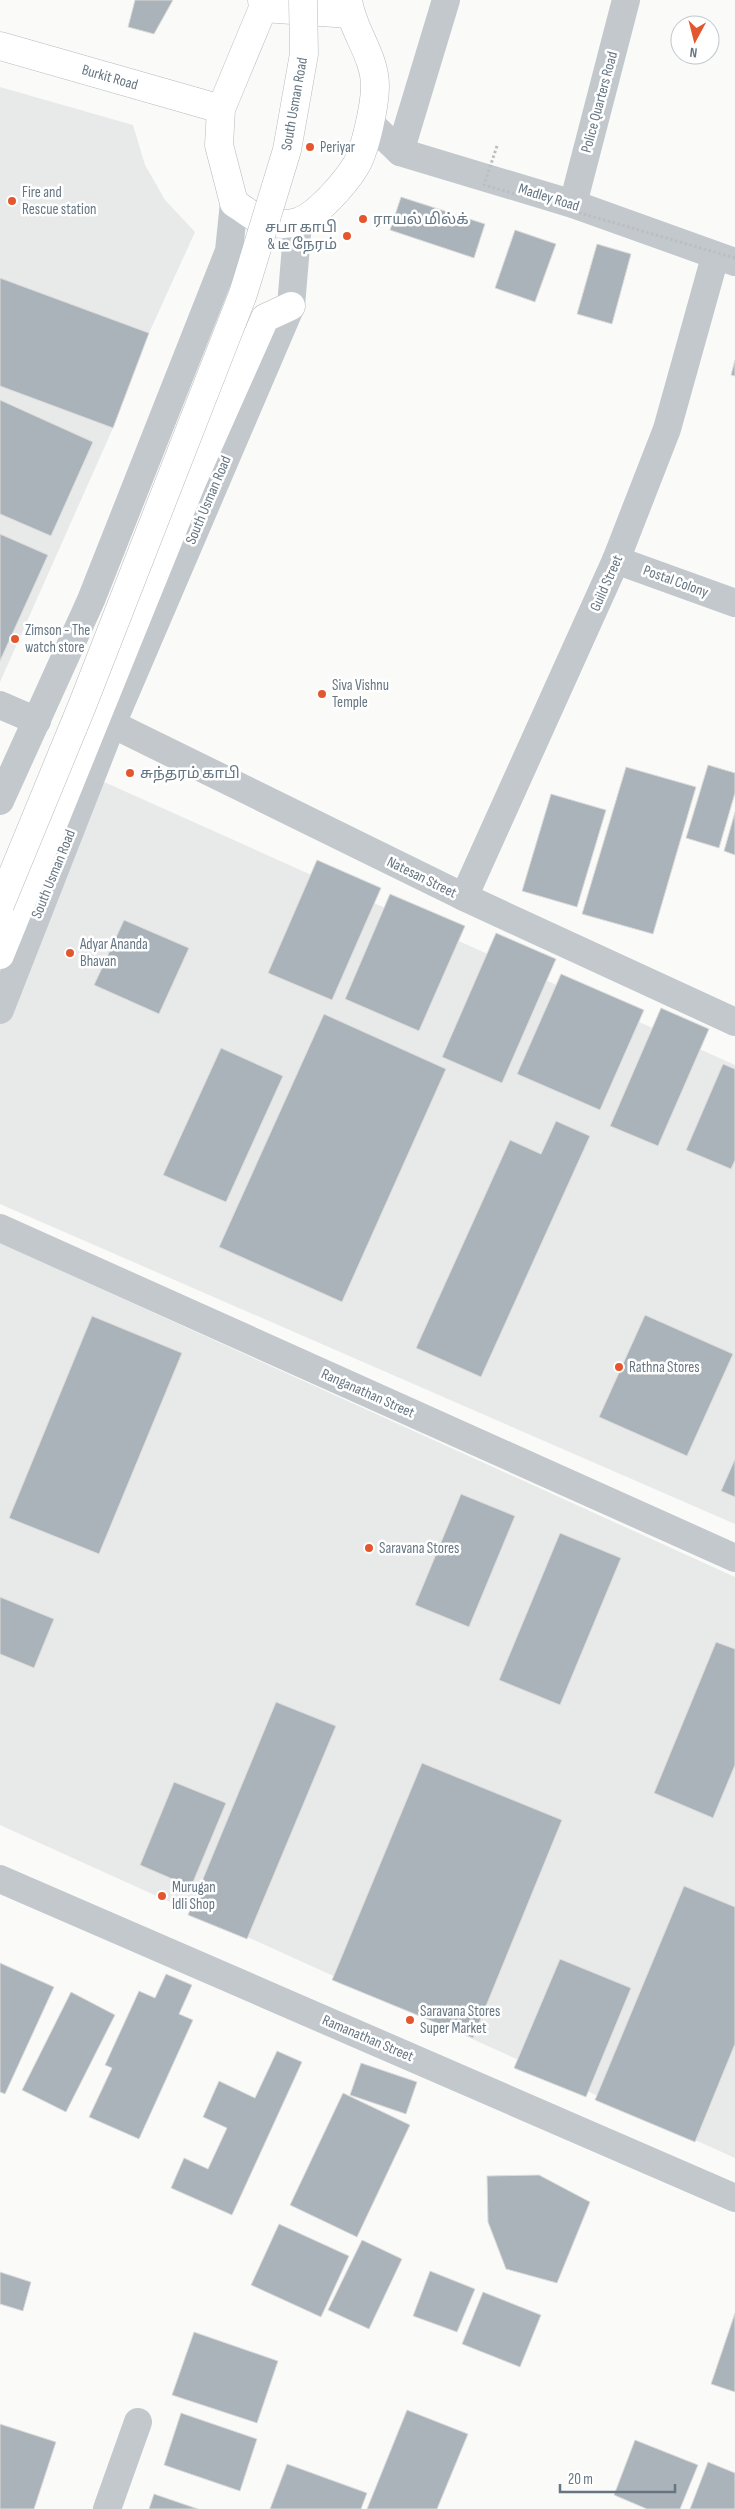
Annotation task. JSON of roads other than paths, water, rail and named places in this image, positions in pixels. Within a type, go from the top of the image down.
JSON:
[{"type":"main road","name":"South Usman Road","points":[[0,905],[86,697],[243,294],[287,150],[304,54],[303,0]]},
{"type":"main road","points":[[263,4],[349,7],[372,62],[375,86],[370,123],[356,166],[330,198],[298,222],[264,222],[234,203],[219,145],[221,109],[263,4]]},
{"type":"main road","name":"Burkit Road","points":[[0,46],[221,109]]},
{"type":"main road","points":[[0,955],[199,467],[265,318],[291,306]]},
{"type":"street","points":[[400,152],[446,0]]},
{"type":"street","name":"Police Quarters Road","points":[[573,204],[626,0]]},
{"type":"street","name":"Madley Road","points":[[370,123],[400,152],[573,204],[728,259]]},
{"type":"street","points":[[0,801],[91,600],[229,251],[234,203]]},
{"type":"street","name":"South Usman Road","points":[[0,1010],[112,724],[291,306],[298,222]]},
{"type":"street","name":"Guild Street","points":[[464,897],[616,560],[667,429],[728,259]]},
{"type":"street","name":"Postal Colony","points":[[616,560],[735,603]]},
{"type":"street","points":[[0,705],[37,721]]},
{"type":"street","name":"Natesan Street","points":[[112,724],[464,897],[735,1022]]},
{"type":"street","name":"Ranganathan Street","points":[[0,1228],[735,1558]]},
{"type":"street","name":"Ramanathan Street","points":[[0,1879],[735,2198]]},
{"type":"street","points":[[107,2509],[138,2422]]},
{"type":"place","name":"Periyar","points":[[310,147]]},
{"type":"place","name":"Fire and Rescue station","points":[[12,201]]},
{"type":"place","name":"ராயல் மில்க்","points":[[363,219]]},
{"type":"place","name":"சபா காபி & டீ நேரம்","points":[[347,236]]},
{"type":"place","name":"Zimson - The watch store","points":[[15,639]]},
{"type":"place","name":"Siva Vishnu Temple","points":[[322,694]]},
{"type":"place","name":"சுந்தரம் காபி","points":[[130,773]]},
{"type":"place","name":"Adyar Ananda Bhavan","points":[[70,953]]},
{"type":"place","name":"Rathna Stores","points":[[619,1367]]},
{"type":"place","name":"Saravana Stores","points":[[369,1548]]},
{"type":"place","name":"Murugan Idli Shop","points":[[162,1896]]},
{"type":"place","name":"Saravana Stores Super Market","points":[[410,2020]]}]
